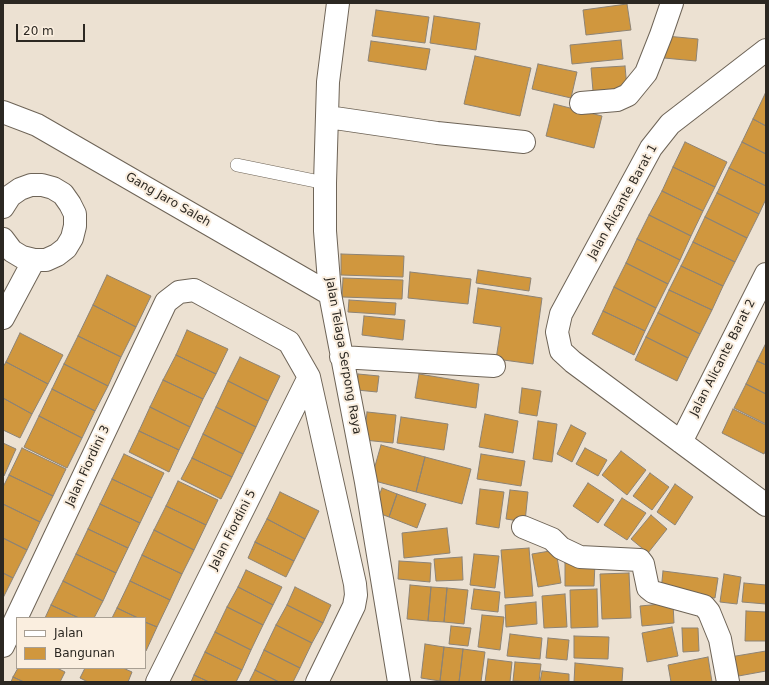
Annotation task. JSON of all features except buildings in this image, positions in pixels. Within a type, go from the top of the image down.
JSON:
[{"type":"street","name":"Jalan Telaga Serpong Raya","points":[[338,3],[328,82],[325,183],[325,231],[330,294],[341,358],[366,482],[399,682]]},
{"type":"street","points":[[581,103],[617,100],[628,95],[646,73],[672,3]]},
{"type":"street","name":"Jalan Alicante Barat 1","points":[[681,442],[573,362],[561,351],[558,332],[561,314],[651,148],[670,124],[766,50]]},
{"type":"street","name":"Gang Jaro Saleh","points":[[3,112],[38,125],[330,294]]},
{"type":"street","points":[[328,117],[437,133],[524,142]]},
{"type":"street","points":[[3,207],[10,196],[11,185],[42,185],[53,188],[63,194],[75,214],[74,232],[66,248],[57,255],[46,260],[34,260],[6,252]]},
{"type":"street","points":[[3,318],[34,260]]},
{"type":"street","name":"Jalan Alicante Barat 2","points":[[681,442],[766,274]]},
{"type":"street","name":"Jalan Fiordini 3","points":[[17,617],[166,302],[179,292],[194,290],[289,342],[309,377]]},
{"type":"street","points":[[341,358],[494,366]]},
{"type":"street","points":[[309,377],[355,584],[356,595],[354,606],[317,682]]},
{"type":"street","name":"Jalan Fiordini 5","points":[[157,682],[309,377]]},
{"type":"street","points":[[681,442],[766,505]]},
{"type":"street","points":[[523,527],[552,539],[562,548],[580,557],[640,560],[643,564],[648,588],[653,592],[704,606],[709,612],[720,639],[728,682]]},
{"type":"street","name":"Jalan Fiordini 3","points":[[3,646],[16,619]]},
{"type":"lane","points":[[237,165],[325,183]]}]
